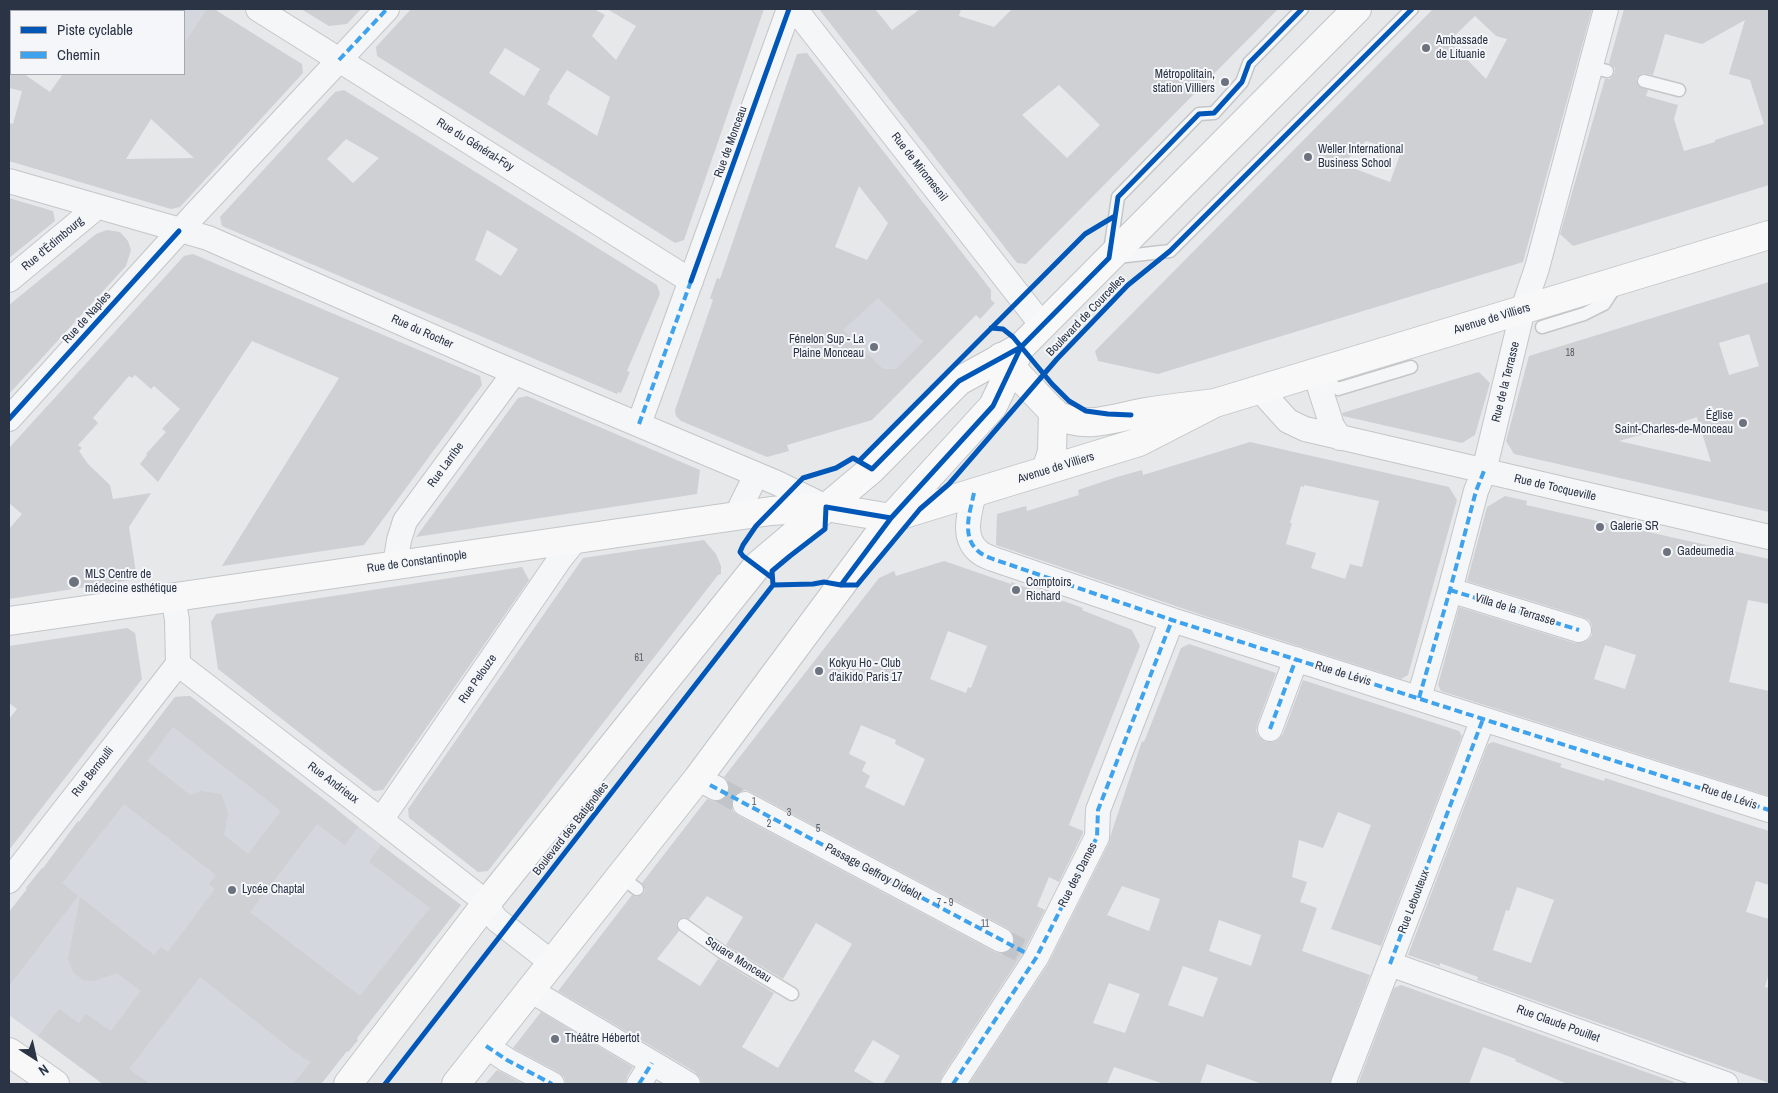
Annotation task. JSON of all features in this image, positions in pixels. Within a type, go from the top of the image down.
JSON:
[{"type":"main road","name":"Boulevard de Courcelles","points":[[826,507],[872,469],[959,381],[1011,357],[1108,258],[1240,106],[1357,9]]},
{"type":"main road","name":"Avenue de Villiers","points":[[1011,357],[1053,411],[1066,420],[1091,423],[1147,412],[1215,403],[1315,373],[1532,318],[1620,281],[1769,235]]},
{"type":"main road","name":"Boulevard de Courcelles","points":[[891,518],[993,406],[1011,357]]},
{"type":"main road","name":"Avenue de Villiers","points":[[891,518],[1139,442],[1215,403]]},
{"type":"main road","points":[[1046,470],[1052,452],[1053,411]]},
{"type":"main road","name":"Rue de Constantinople","points":[[9,621],[771,511],[826,507],[891,518]]},
{"type":"main road","name":"Boulevard des Batignolles","points":[[348,1084],[485,905],[757,566],[826,507]]},
{"type":"main road","points":[[456,1084],[551,962],[628,883],[698,778],[891,518]]},
{"type":"main road","points":[[9,1052],[54,1084]]},
{"type":"street","name":"Rue du Général-Foy","points":[[258,9],[691,281]]},
{"type":"street","name":"Rue de Naples","points":[[9,419],[180,231],[387,9]]},
{"type":"street","name":"Rue de Monceau","points":[[639,424],[790,9]]},
{"type":"street","name":"Rue de Miromesnil","points":[[795,9],[1042,325]]},
{"type":"street","name":"Rue de la Terrasse","points":[[1419,698],[1476,491],[1532,318],[1537,268],[1599,69],[1606,9]]},
{"type":"street","name":"Rue du Rocher","points":[[9,182],[208,238],[514,373],[791,489],[826,507]]},
{"type":"street","name":"Rue d'Édimbourg","points":[[9,280],[97,207]]},
{"type":"street","name":"Rue Larribe","points":[[395,565],[398,540],[405,521],[514,373]]},
{"type":"street","points":[[1315,373],[1332,426],[1340,438]]},
{"type":"street","name":"Rue de Tocqueville","points":[[1260,390],[1288,421],[1305,429],[1769,537]]},
{"type":"street","points":[[736,516],[756,475]]},
{"type":"street","name":"Rue de Lévis","points":[[974,493],[968,530],[971,541],[979,552],[993,559],[1172,620],[1769,810]]},
{"type":"street","name":"Rue Pelouze","points":[[381,820],[576,539]]},
{"type":"street","name":"Villa de la Terrasse","points":[[1450,590],[1579,630]]},
{"type":"street","points":[[173,597],[177,620],[178,664]]},
{"type":"street","name":"Rue des Dames","points":[[953,1084],[1036,958],[1097,837],[1098,810],[1172,620]]},
{"type":"street","points":[[1270,729],[1296,659]]},
{"type":"street","name":"Rue Andrieux","points":[[178,664],[478,896],[485,905]]},
{"type":"street","name":"Rue Bernoulli","points":[[9,881],[178,664]]},
{"type":"street","name":"Rue Lebouteux","points":[[1343,1084],[1384,962],[1483,719]]},
{"type":"street","name":"Passage Geffroy Didelot","points":[[745,804],[1016,948]]},
{"type":"street","points":[[485,905],[497,920],[551,962]]},
{"type":"street","name":"Rue Claude Pouillet","points":[[1384,962],[1726,1084]]},
{"type":"street","points":[[530,990],[688,1084]]},
{"type":"street","points":[[486,1046],[507,1060],[552,1084]]},
{"type":"street","points":[[639,1084],[652,1063]]},
{"type":"lane","name":"Boulevard de Courcelles","points":[[1302,9],[1249,63],[1242,82],[1240,106],[1214,113],[1199,114],[1118,197],[1108,258],[1170,251],[1412,9]]},
{"type":"lane","points":[[1644,81],[1679,90]]},
{"type":"lane","points":[[1315,373],[1338,389],[1411,366]]},
{"type":"lane","name":"Square Monceau","points":[[684,925],[722,952],[792,994]]},
{"type":"shaded area","points":[[9,9],[215,9],[219,12],[185,65],[185,10],[10,10],[9,63]]},
{"type":"shaded area","name":"Fénelon Sup - La Plaine Monceau","points":[[858,278],[936,355],[884,408],[827,352],[691,365],[713,301],[803,333]]},
{"type":"shaded area","name":"Lycée Chaptal","points":[[190,696],[439,891],[461,905],[357,1038],[358,1040],[321,1084],[103,1084],[9,1015],[9,912],[175,697]]},
{"type":"building","points":[[207,9],[214,9],[302,64],[303,73],[180,207],[171,209],[9,161],[9,123],[13,124],[22,91],[9,88],[9,63],[10,75],[25,75],[50,92],[62,75],[185,75],[185,42]],"holes":[[[151,119],[194,158],[126,159]]]},
{"type":"building","points":[[301,9],[361,9],[347,24],[329,26]]},
{"type":"building","points":[[411,9],[594,9],[605,15],[592,36],[616,60],[636,26],[607,9],[764,9],[684,240],[675,243],[377,56],[376,47]],"holes":[[[505,48],[540,69],[524,96],[489,73]],[[567,70],[610,97],[597,136],[547,104],[549,97]]]},
{"type":"building","points":[[819,9],[875,9],[892,30],[920,9],[961,9],[959,16],[994,27],[1012,9],[1278,9],[1026,264],[1017,263]],"holes":[[[1059,85],[1100,125],[1067,158],[1022,115]]]},
{"type":"building","points":[[1433,9],[1592,9],[1523,262],[1158,374],[1098,361],[1095,351]],"holes":[[[1475,16],[1496,36],[1507,39],[1486,79],[1449,41]],[[1366,141],[1401,152],[1390,182],[1342,164]]]},
{"type":"building","points":[[1624,9],[1769,9],[1769,185],[1573,246],[1560,234],[1605,79],[1610,79],[1615,73],[1615,68],[1609,63]],"holes":[[[1745,20],[1729,74],[1750,80],[1764,124],[1684,151],[1674,119],[1678,105],[1646,96],[1648,90],[1638,86],[1636,79],[1642,73],[1653,75],[1665,34],[1702,44]]]},
{"type":"building","points":[[807,53],[991,290],[991,300],[995,303],[980,319],[976,315],[872,420],[787,445],[789,451],[767,457],[681,421],[676,416],[675,410],[713,300],[710,298],[717,278],[720,279],[797,54]],"holes":[[[859,186],[888,223],[867,260],[835,247]],[[878,298],[923,342],[896,369],[883,369],[843,330]]]},
{"type":"building","points":[[344,90],[657,285],[660,294],[627,371],[630,372],[621,393],[618,392],[617,394],[222,226],[220,217],[335,92]],"holes":[[[346,139],[379,158],[353,183],[327,159]],[[487,230],[518,249],[501,276],[475,260]]]},
{"type":"building","points":[[9,198],[53,211],[55,221],[9,258]]},
{"type":"building","points":[[107,230],[120,232],[128,241],[131,250],[126,266],[9,394],[9,305],[96,234]]},
{"type":"building","points":[[193,254],[480,376],[482,385],[364,545],[222,566],[339,378],[252,341],[158,482],[140,464],[146,454],[166,432],[162,429],[180,409],[154,386],[151,389],[135,375],[132,378],[129,376],[93,418],[98,423],[78,445],[82,448],[79,451],[88,464],[110,485],[113,499],[151,493],[129,527],[137,579],[9,599],[9,529],[22,514],[9,503],[9,448],[184,256]]},
{"type":"building","points":[[1769,282],[1769,512],[1514,454],[1506,441],[1529,356]],"holes":[[[1749,334],[1759,366],[1729,375],[1719,343]],[[1697,417],[1711,462],[1619,441],[1667,427]]]},
{"type":"building","points":[[1479,372],[1490,383],[1475,435],[1462,443],[1343,416],[1342,413]]},
{"type":"building","points":[[527,396],[700,470],[697,494],[416,537],[518,398]]},
{"type":"building","points":[[1250,442],[1449,487],[1457,500],[1408,675],[1401,679],[1205,616],[996,545],[997,514],[1026,506],[1027,511],[1079,495],[1078,490],[1142,470],[1143,475]],"holes":[[[1304,485],[1379,501],[1362,567],[1350,564],[1345,579],[1311,568],[1316,553],[1286,544],[1301,486],[1304,487]]]},
{"type":"building","points":[[1505,496],[1527,501],[1526,505],[1615,525],[1616,521],[1636,526],[1635,529],[1769,559],[1769,604],[1748,600],[1729,682],[1769,691],[1769,796],[1441,691],[1438,685],[1459,607],[1575,643],[1582,643],[1592,635],[1592,626],[1589,620],[1583,617],[1467,581],[1487,507]],"holes":[[[1605,645],[1636,655],[1625,689],[1594,679]]]},
{"type":"building","points":[[704,540],[716,554],[721,566],[721,574],[718,575],[488,871],[478,872],[409,818],[408,809],[583,558]]},
{"type":"building","points":[[944,561],[1011,584],[1011,582],[1083,608],[1082,610],[1132,630],[1140,646],[1069,825],[1083,831],[1083,833],[1059,882],[1049,877],[1037,906],[1045,910],[1024,951],[942,1076],[939,1084],[883,1084],[900,1056],[873,1040],[854,1071],[876,1084],[702,1084],[695,1072],[558,991],[632,895],[636,897],[643,894],[645,890],[642,883],[707,799],[717,802],[723,800],[728,795],[730,787],[724,777],[879,578],[894,571],[896,576]],"holes":[[[948,631],[987,646],[971,688],[968,687],[966,693],[930,679]],[[861,725],[896,740],[895,744],[925,759],[904,806],[865,787],[870,776],[862,771],[866,762],[849,754]],[[745,790],[751,792],[1007,928],[1012,932],[1015,939],[1013,947],[1008,952],[1002,954],[995,952],[739,816],[733,811],[731,804],[738,792]],[[707,896],[743,917],[726,945],[783,979],[816,923],[852,944],[778,1068],[742,1047],[774,993],[718,959],[700,986],[657,959],[679,931],[676,925],[678,920],[684,917],[689,919]]]},
{"type":"building","points":[[522,567],[529,580],[383,790],[374,791],[218,669],[211,622],[216,614]]},
{"type":"building","points":[[127,628],[135,633],[142,679],[9,850],[9,719],[17,709],[9,703],[9,646]]},
{"type":"building","points":[[1189,644],[1276,673],[1256,731],[1259,737],[1266,742],[1273,742],[1283,734],[1303,680],[1459,731],[1462,736],[1381,946],[1331,929],[1371,825],[1338,812],[1323,848],[1299,840],[1292,877],[1307,882],[1300,902],[1317,908],[1302,951],[1370,975],[1330,1084],[1262,1084],[1207,1064],[1200,1084],[1164,1084],[1114,1067],[1107,1084],[969,1084],[1047,966],[1109,843],[1142,741],[1144,742],[1181,648]],"holes":[[[1122,886],[1160,899],[1149,931],[1107,915]],[[1219,920],[1261,935],[1251,966],[1209,951]],[[1183,966],[1218,978],[1203,1017],[1168,1005]],[[1109,983],[1140,994],[1125,1033],[1093,1023]]]},
{"type":"building","points":[[190,696],[358,827],[345,845],[317,824],[250,912],[360,996],[430,908],[369,862],[381,845],[461,905],[356,1039],[358,1040],[321,1084],[293,1084],[311,1062],[295,1052],[200,977],[129,1069],[150,1084],[103,1084],[38,1036],[59,1009],[79,1023],[86,1014],[111,1031],[141,991],[117,973],[94,981],[83,980],[73,972],[68,959],[80,897],[154,955],[161,947],[168,952],[215,889],[209,884],[216,875],[124,804],[62,883],[78,896],[9,986],[9,912],[175,697]],"holes":[[[173,727],[281,811],[248,854],[224,835],[228,813],[221,794],[201,791],[190,795],[147,761]]]},
{"type":"building","points":[[1493,742],[1562,764],[1560,767],[1604,781],[1605,778],[1769,831],[1769,885],[1756,881],[1746,912],[1769,919],[1769,973],[1765,987],[1769,988],[1769,1083],[1477,980],[1478,977],[1440,963],[1440,966],[1408,955],[1488,744]],"holes":[[[1517,887],[1554,900],[1531,963],[1493,950],[1506,910],[1509,911]]]},
{"type":"building","points":[[1401,985],[1674,1082],[1673,1084],[1567,1084],[1515,1061],[1516,1059],[1483,1047],[1469,1084],[1358,1084],[1394,988]]},
{"type":"building","name":"Théâtre Hébertot","points":[[541,1012],[633,1067],[625,1084],[566,1084],[564,1077],[558,1072],[513,1048]]},
{"type":"building","points":[[497,1070],[501,1072],[523,1084],[485,1084]]},
{"type":"tunnel","points":[[716,788],[745,804]]},
{"type":"tunnel","points":[[1001,940],[1020,950]]},
{"type":"marked path","points":[[339,60],[387,9]]},
{"type":"marked path","points":[[639,424],[691,281]]},
{"type":"marked path","points":[[1419,698],[1476,491],[1484,471]]},
{"type":"marked path","points":[[974,493],[968,531],[973,545],[983,555],[1172,620],[1769,810]]},
{"type":"marked path","points":[[1450,590],[1579,630]]},
{"type":"marked path","points":[[953,1084],[1036,958],[1097,837],[1098,810],[1172,620]]},
{"type":"marked path","points":[[1270,729],[1296,659]]},
{"type":"marked path","points":[[1390,964],[1483,719]]},
{"type":"marked path","points":[[710,785],[1026,953]]},
{"type":"marked path","points":[[486,1046],[507,1060],[552,1084]]},
{"type":"marked path","points":[[639,1084],[652,1063]]},
{"type":"cycle path","points":[[691,281],[789,9]]},
{"type":"cycle path","points":[[771,577],[740,552],[756,526],[803,478],[836,468],[853,458],[872,469],[959,381],[1021,347],[1109,258],[1118,197],[1199,114],[1214,113],[1242,82],[1249,63],[1302,9]]},
{"type":"cycle path","points":[[773,585],[824,582],[857,585],[920,509],[949,484],[1057,359],[1128,285],[1170,251],[1412,9]]},
{"type":"cycle path","points":[[859,461],[1085,234],[1115,216]]},
{"type":"cycle path","points":[[9,419],[179,231]]},
{"type":"cycle path","points":[[991,328],[1003,329],[1013,337],[1052,384],[1069,401],[1086,411],[1131,415]]},
{"type":"cycle path","points":[[841,585],[891,518],[993,406],[1021,347]]},
{"type":"cycle path","points":[[825,529],[826,507],[891,518]]},
{"type":"cycle path","points":[[385,1084],[773,585],[772,571],[825,529]]},
{"type":"place","name":"Ambassade de Lituanie","points":[[1426,48]]},
{"type":"place","name":"Métropolitain, station Villiers","points":[[1225,82]]},
{"type":"place","name":"Weller International Business School","points":[[1308,157]]},
{"type":"place","name":"Fénelon Sup - La Plaine Monceau","points":[[874,347]]},
{"type":"place","name":"Église Saint-Charles-de-Monceau","points":[[1743,423]]},
{"type":"place","name":"Galerie SR","points":[[1600,527]]},
{"type":"place","name":"Gadeumedia","points":[[1667,552]]},
{"type":"place","name":"MLS Centre de médecine esthétique","points":[[74,582]]},
{"type":"place","name":"Comptoirs Richard","points":[[1016,590]]},
{"type":"place","name":"Kokyu Ho - Club d'aikido Paris 17","points":[[819,671]]},
{"type":"place","name":"Lycée Chaptal","points":[[232,890]]},
{"type":"place","name":"Théâtre Hébertot","points":[[555,1039]]}]
